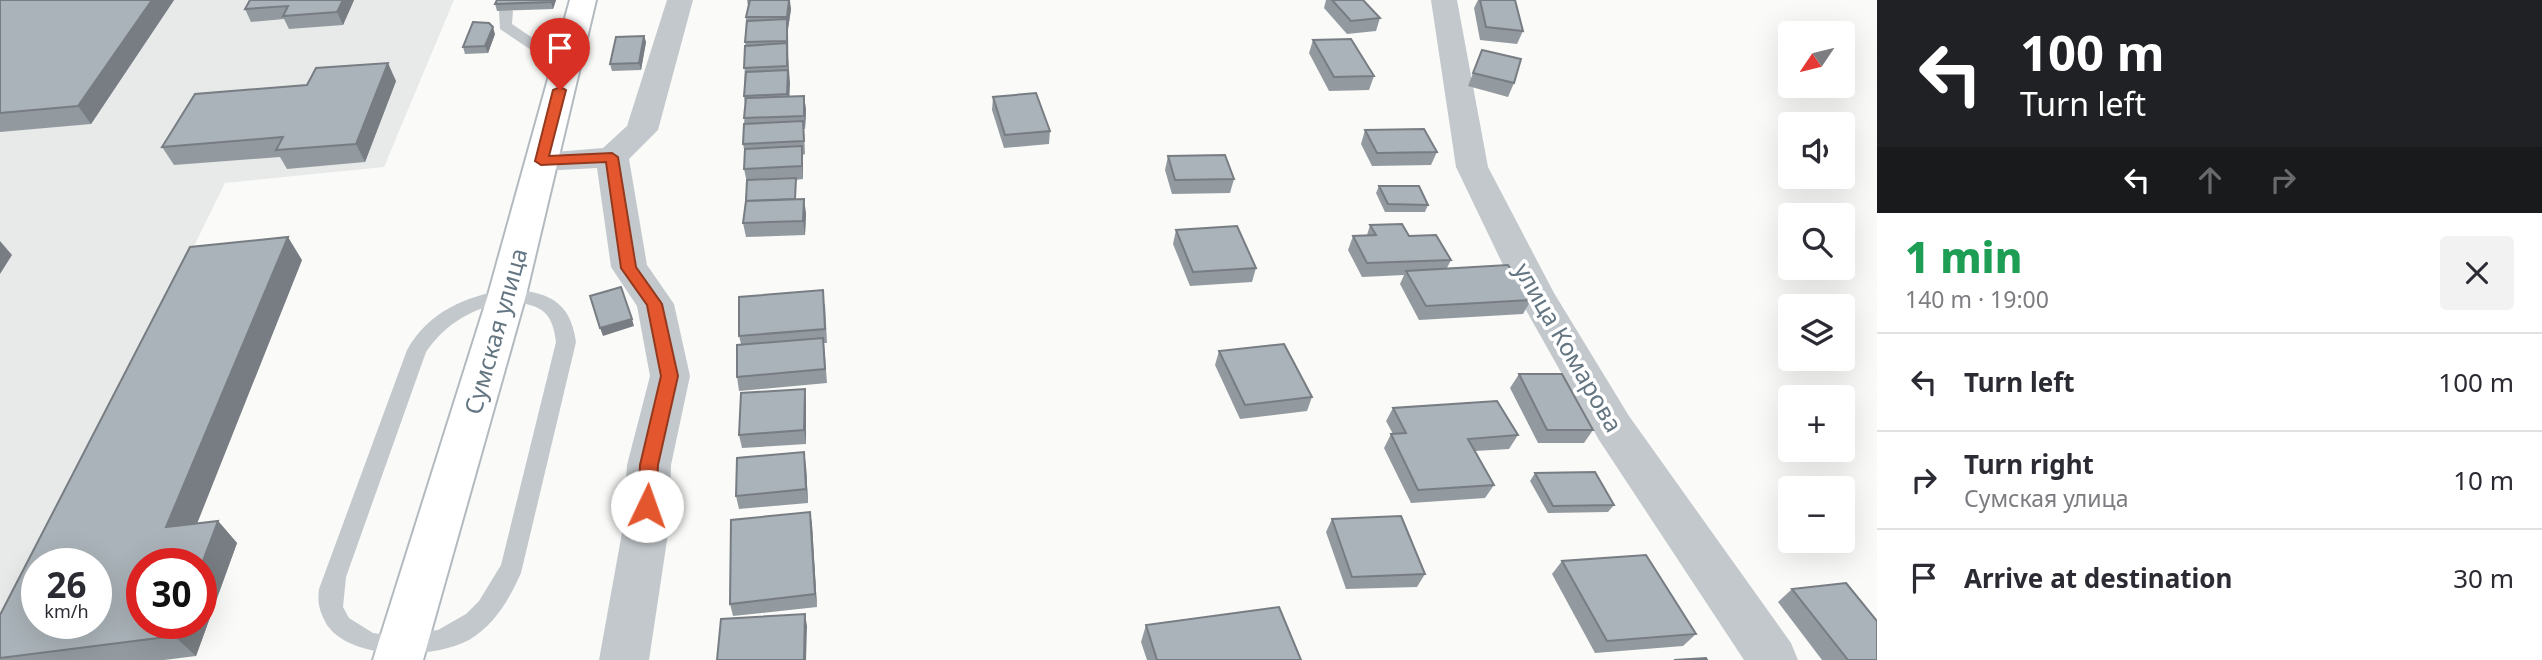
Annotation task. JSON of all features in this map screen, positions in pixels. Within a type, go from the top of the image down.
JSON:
[{"type":"main road","name":"Сумская улица","points":[[399,656],[506,295],[583,0]]},
{"type":"street","points":[[541,161],[612,157],[642,130],[680,0]]},
{"type":"street","name":"улица Комарова","points":[[1444,0],[1472,167],[1536,294],[1614,428],[1773,660]]},
{"type":"street","points":[[612,157],[629,268],[655,304],[670,376],[649,465],[646,527],[624,660]]},
{"type":"lane","points":[[506,11],[505,26],[566,67]]},
{"type":"lane","points":[[506,295],[533,297],[553,307],[565,322],[566,342],[513,565],[500,595],[473,624],[438,644],[399,656],[365,649],[340,633],[330,607],[334,577],[417,350],[430,330],[451,312],[478,300],[506,295]]},
{"type":"shaded area","points":[[0,0],[454,0],[384,167],[225,183],[46,548],[21,548],[21,598],[0,641]]},
{"type":"building","points":[[0,0],[152,0],[78,106],[0,113]]},
{"type":"building","points":[[250,0],[343,0],[337,12],[283,16],[288,6],[245,9]]},
{"type":"building","points":[[497,0],[551,0],[551,2],[495,4]]},
{"type":"building","points":[[750,0],[789,0],[787,17],[746,17]]},
{"type":"building","points":[[1332,0],[1363,0],[1380,18],[1351,21]]},
{"type":"building","points":[[1480,0],[1515,0],[1523,31],[1486,27]]},
{"type":"building","points":[[787,19],[787,41],[745,42],[747,21]]},
{"type":"building","points":[[473,22],[489,23],[493,27],[485,46],[463,47]]},
{"type":"building","points":[[644,36],[639,63],[610,64],[616,37]]},
{"type":"building","points":[[1351,39],[1374,76],[1334,77],[1313,40]]},
{"type":"building","points":[[787,43],[787,66],[744,68],[745,46]]},
{"type":"building","points":[[1482,50],[1521,59],[1514,83],[1473,73]]},
{"type":"building","points":[[388,63],[356,144],[276,150],[283,137],[162,147],[195,94],[307,85],[316,68]]},
{"type":"building","points":[[788,70],[787,94],[744,96],[746,72]]},
{"type":"building","points":[[1036,93],[1050,131],[1005,135],[993,97]]},
{"type":"building","points":[[804,96],[804,116],[744,118],[746,98]]},
{"type":"building","points":[[803,121],[804,141],[743,144],[744,124]]},
{"type":"building","points":[[1424,129],[1437,152],[1377,153],[1365,130]]},
{"type":"building","points":[[802,146],[802,166],[744,169],[745,149]]},
{"type":"building","points":[[1225,155],[1234,179],[1175,180],[1168,156]]},
{"type":"building","points":[[796,178],[795,199],[746,201],[747,180]]},
{"type":"building","points":[[1379,186],[1419,186],[1428,205],[1388,204]]},
{"type":"building","points":[[804,199],[803,221],[743,223],[746,201]]},
{"type":"building","points":[[1402,224],[1409,236],[1436,235],[1451,260],[1367,263],[1353,236],[1376,235],[1370,225]]},
{"type":"building","points":[[1237,226],[1256,268],[1193,272],[1176,230]]},
{"type":"building","points":[[288,237],[166,527],[218,521],[208,548],[126,548],[126,639],[150,639],[0,658],[0,615],[21,574],[21,639],[112,639],[112,548],[35,548],[190,247]]},
{"type":"building","points":[[1508,265],[1531,300],[1426,306],[1406,271]]},
{"type":"building","points":[[621,287],[632,319],[600,328],[590,296]]},
{"type":"building","points":[[823,290],[825,329],[739,336],[739,297]]},
{"type":"building","points":[[823,338],[825,369],[737,377],[737,345]]},
{"type":"building","points":[[1284,344],[1312,397],[1245,405],[1219,351]]},
{"type":"building","points":[[1519,374],[1562,374],[1593,430],[1547,430]]},
{"type":"building","points":[[805,389],[804,430],[739,435],[741,393]]},
{"type":"building","points":[[1497,401],[1518,435],[1468,439],[1494,485],[1418,490],[1391,434],[1406,433],[1393,408]]},
{"type":"building","points":[[804,452],[806,489],[736,496],[737,458]]},
{"type":"building","points":[[1595,472],[1614,505],[1553,506],[1535,473]]},
{"type":"building","points":[[810,512],[815,594],[730,604],[731,520]]},
{"type":"building","points":[[1401,516],[1425,574],[1352,577],[1332,519]]},
{"type":"building","points":[[1646,555],[1696,634],[1607,641],[1562,561]]},
{"type":"building","points":[[1846,583],[1877,621],[1877,660],[1848,660],[1792,589]]},
{"type":"building","points":[[1279,607],[1301,660],[1157,660],[1146,625]]},
{"type":"building","points":[[805,614],[804,660],[717,660],[721,619]]},
{"type":"building","points":[[1706,658],[1707,660],[1674,660]]},
{"type":"route","points":[[560,90],[541,161],[612,157],[629,268],[655,304],[670,376],[649,465],[647,506]]}]
